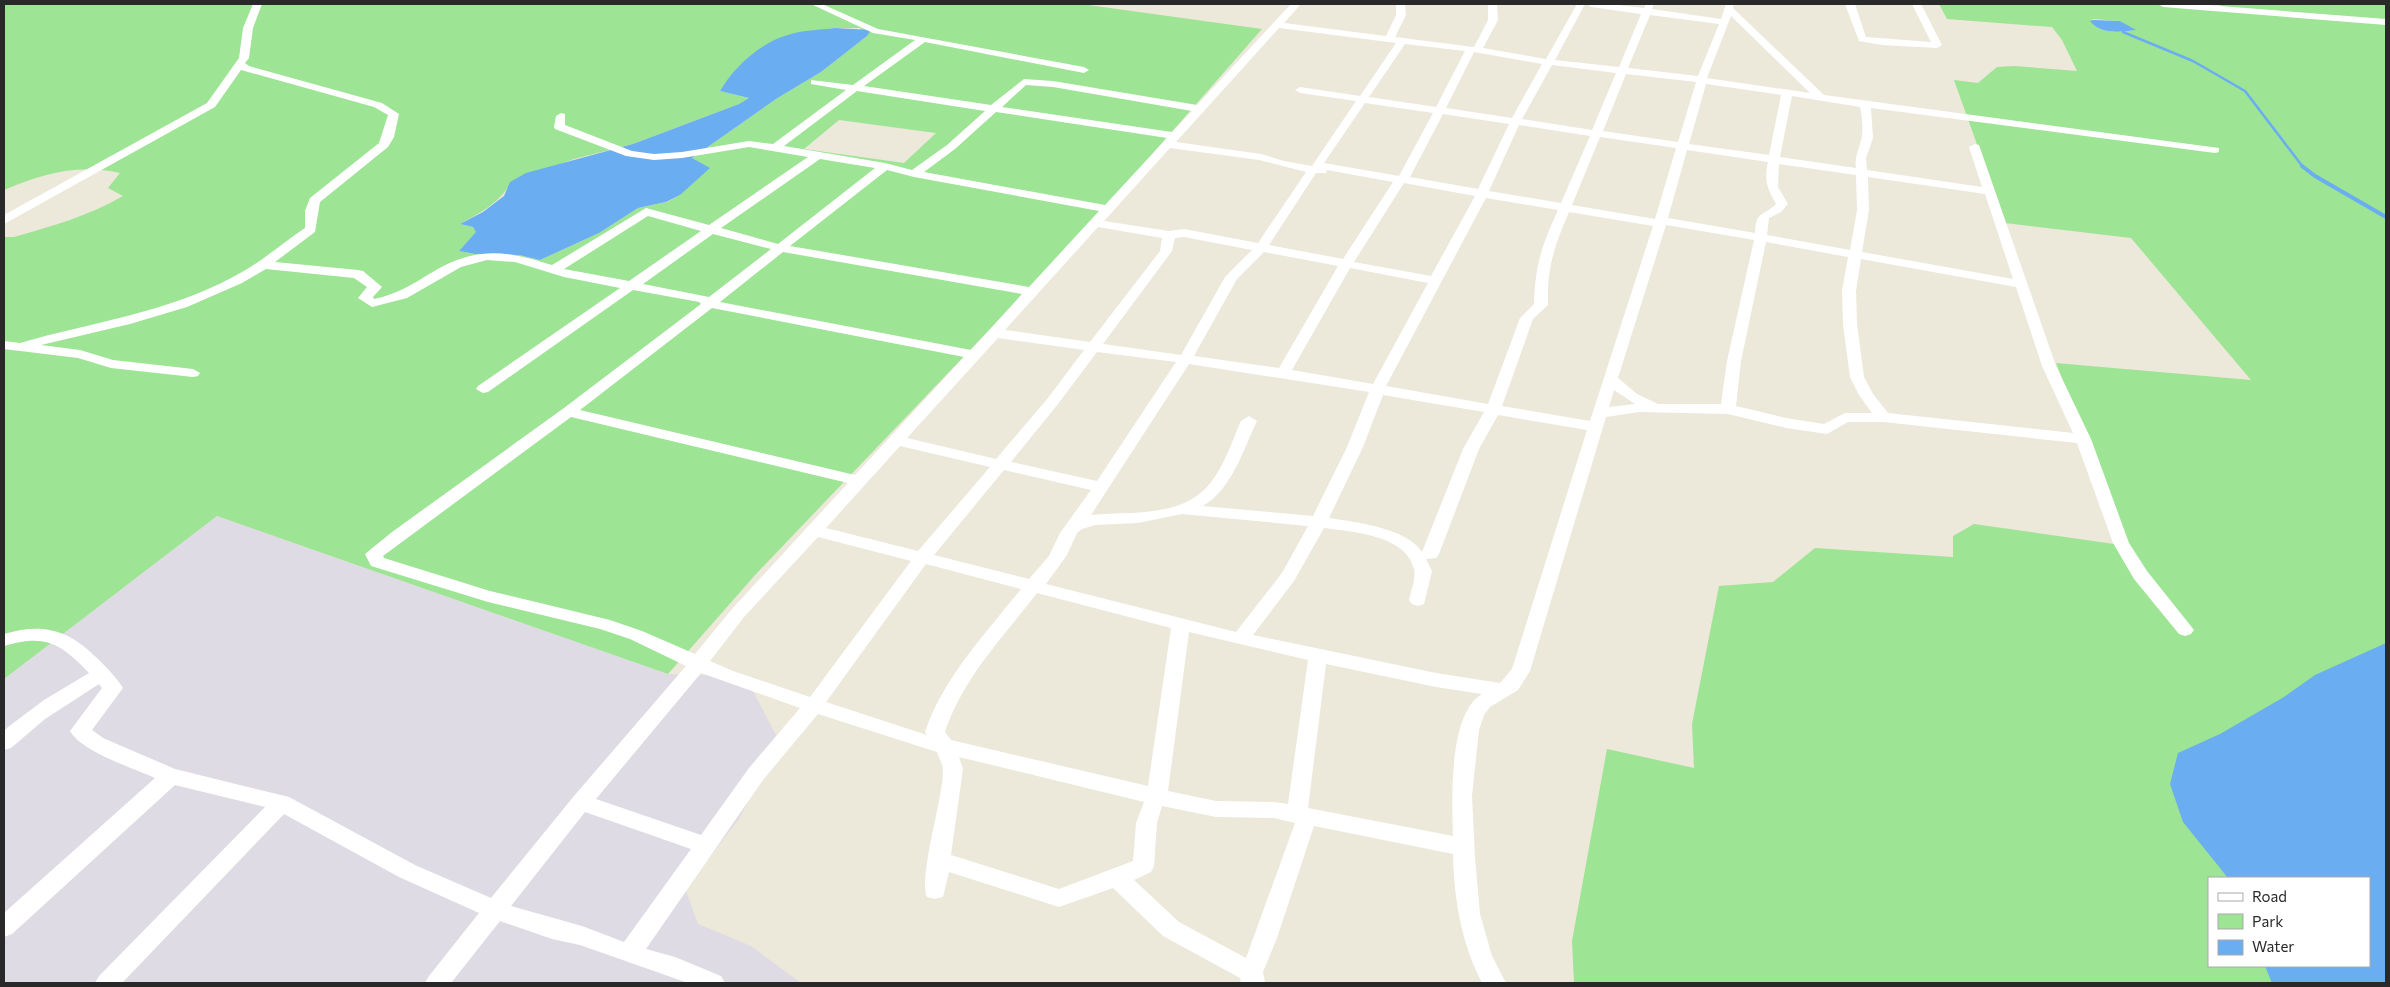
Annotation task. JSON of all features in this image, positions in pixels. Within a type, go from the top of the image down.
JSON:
[{"type":"street","points":[[4,220],[211,105],[244,58],[248,28],[257,4]]},
{"type":"street","points":[[815,4],[876,30],[1084,70]]},
{"type":"street","points":[[437,983],[581,802],[699,664],[738,613],[813,530],[898,441],[994,333],[1296,4]]},
{"type":"street","points":[[1389,38],[1401,15],[1401,4]]},
{"type":"street","points":[[1283,373],[1346,264],[1402,178],[1438,109],[1493,20],[1493,4]]},
{"type":"street","points":[[1240,639],[1288,577],[1305,550],[1355,447],[1378,388],[1482,194],[1516,122],[1581,4]]},
{"type":"street","points":[[1591,4],[1728,12],[1821,98]]},
{"type":"street","points":[[1850,4],[1862,39],[1937,46],[1917,4]]},
{"type":"street","points":[[2163,4],[2386,22]]},
{"type":"street","points":[[1430,554],[1471,449],[1493,409],[1522,333],[1524,323],[1540,305],[1541,278],[1548,245],[1649,7]]},
{"type":"street","points":[[1494,983],[1481,958],[1469,914],[1462,796],[1469,730],[1475,713],[1483,702],[1511,685],[1521,671],[1660,222],[1681,146],[1702,80],[1728,12]]},
{"type":"street","points":[[1276,25],[1474,49],[1548,62],[1702,80],[1821,98],[2215,150]]},
{"type":"street","points":[[775,148],[854,88],[924,39]]},
{"type":"street","points":[[1403,40],[1318,165],[1565,208],[1761,237],[2021,284]]},
{"type":"street","points":[[20,347],[157,314],[206,297],[264,265],[278,252],[311,229],[314,201],[384,145],[394,114],[378,105],[250,69],[240,64]]},
{"type":"street","points":[[815,82],[993,109],[1170,140],[1261,157],[1313,170],[1402,178],[1429,188],[1482,194]]},
{"type":"street","points":[[914,174],[951,146],[1024,82],[1053,84],[1199,109]]},
{"type":"street","points":[[1300,90],[1438,109],[1862,174],[1989,191]]},
{"type":"street","points":[[1728,410],[1734,361],[1761,237],[1763,216],[1779,208],[1782,204],[1772,187],[1771,176],[1787,93]]},
{"type":"street","points":[[1865,104],[1868,123],[1867,138],[1860,158],[1863,210],[1849,291],[1850,324],[1857,377],[1866,395],[1884,418]]},
{"type":"street","points":[[561,116],[559,127],[601,141],[630,154],[654,157],[682,155],[739,144],[775,148],[885,166],[914,174],[1108,209]]},
{"type":"street","points":[[1975,147],[2049,366],[2083,439],[2121,543],[2140,575],[2186,630]]},
{"type":"street","points":[[483,389],[818,155]]},
{"type":"street","points":[[885,166],[569,412],[374,554],[377,562],[488,596],[604,624],[636,635],[734,679],[945,748],[1216,809],[1274,810],[1464,847]]},
{"type":"street","points":[[935,890],[953,769],[945,748],[935,732],[936,722],[961,682],[1033,586],[1044,576],[1060,551],[1070,530],[1076,525],[1185,360],[1232,277],[1261,248],[1313,170]]},
{"type":"street","points":[[554,270],[646,212],[780,248],[1032,292]]},
{"type":"street","points":[[1096,222],[1169,235],[1184,233],[1436,281]]},
{"type":"street","points":[[629,954],[756,774],[814,705],[921,559],[1001,465],[1094,347],[1166,251],[1169,235]]},
{"type":"street","points":[[264,265],[358,274],[375,287],[365,298],[372,303],[400,298],[465,260],[487,255],[538,263],[554,270],[702,299],[710,304],[975,355]]},
{"type":"street","points":[[994,333],[1283,373],[1493,409],[1598,420],[1633,409],[1728,410],[1817,429],[1827,429],[1845,418],[1884,418],[2083,439]]},
{"type":"street","points":[[4,345],[80,354],[111,364],[193,373]]},
{"type":"street","points":[[1610,379],[1632,397],[1658,408]]},
{"type":"street","points":[[569,412],[858,482]]},
{"type":"street","points":[[1076,525],[1087,521],[1128,520],[1199,502],[1211,493],[1218,482],[1249,421]]},
{"type":"street","points":[[898,441],[1100,487]]},
{"type":"street","points":[[1177,508],[1318,522],[1379,532],[1410,548],[1424,571],[1418,600]]},
{"type":"street","points":[[813,530],[1240,639],[1436,680],[1502,690]]},
{"type":"street","points":[[938,860],[1059,898],[1137,870],[1143,866],[1144,825],[1147,812],[1157,796],[1181,624]]},
{"type":"street","points":[[4,640],[14,637],[45,635],[61,639],[102,674],[113,688],[80,732],[96,743],[171,776],[282,803],[407,871],[495,910],[552,929],[582,936],[713,983]]},
{"type":"street","points":[[1116,876],[1146,908],[1171,928],[1252,977],[1269,929],[1302,816],[1318,656]]},
{"type":"street","points":[[4,743],[37,713],[65,694],[102,674]]},
{"type":"street","points":[[4,927],[171,776]]},
{"type":"street","points":[[581,802],[706,846]]},
{"type":"street","points":[[107,983],[282,803]]},
{"type":"shaded area","points":[[217,516],[668,674],[706,675],[746,686],[754,693],[779,741],[739,819],[685,888],[698,924],[751,946],[801,983],[4,983],[4,679]]},
{"type":"green space","points":[[4,4],[1081,4],[1262,29],[1097,217],[756,574],[668,674],[217,516],[4,679],[4,237],[14,237],[70,220],[123,196],[108,188],[120,173],[90,169],[46,175],[4,190]],"holes":[[[860,28],[867,36],[821,72],[776,99],[692,158],[700,163],[680,195],[667,202],[638,208],[599,233],[540,260],[519,255],[475,254],[459,251],[477,232],[473,227],[460,224],[495,202],[511,182],[574,159],[633,144],[739,104],[749,98],[720,91],[730,77],[755,54],[785,39],[818,30]],[[839,120],[936,133],[904,163],[804,149]]]},
{"type":"green space","points":[[1939,4],[2161,4],[2218,8],[2222,4],[2386,4],[2386,983],[1574,983],[1572,941],[1607,749],[1694,768],[1692,724],[1719,586],[1773,582],[1815,548],[1953,557],[1953,536],[1974,524],[2128,546],[2056,363],[2251,380],[2131,238],[2005,223],[1954,80],[1978,83],[1997,67],[2014,66],[2077,71],[2062,40],[2052,27],[1947,19]],"holes":[[[2093,19],[2120,21],[2135,30],[2105,31],[2091,21]]]},
{"type":"water","points":[[2090,21],[2120,21],[2136,30],[2105,31]]},
{"type":"water","points":[[835,28],[871,30],[867,36],[821,72],[776,99],[692,158],[710,168],[680,195],[666,202],[638,208],[599,233],[540,260],[519,255],[475,254],[459,251],[476,232],[473,227],[460,224],[483,212],[504,196],[510,182],[526,173],[633,144],[739,104],[749,98],[720,91],[732,74],[749,57],[778,38],[805,31]]},
{"type":"water","points":[[2386,643],[2386,983],[2272,983],[2265,967],[2370,967],[2370,877],[2227,877],[2183,822],[2170,784],[2178,753],[2220,734],[2284,697],[2315,675]]},
{"type":"waterway","points":[[2123,32],[2193,61],[2245,91],[2303,166]]},
{"type":"waterway","points":[[2303,166],[2315,176],[2386,217]]}]
